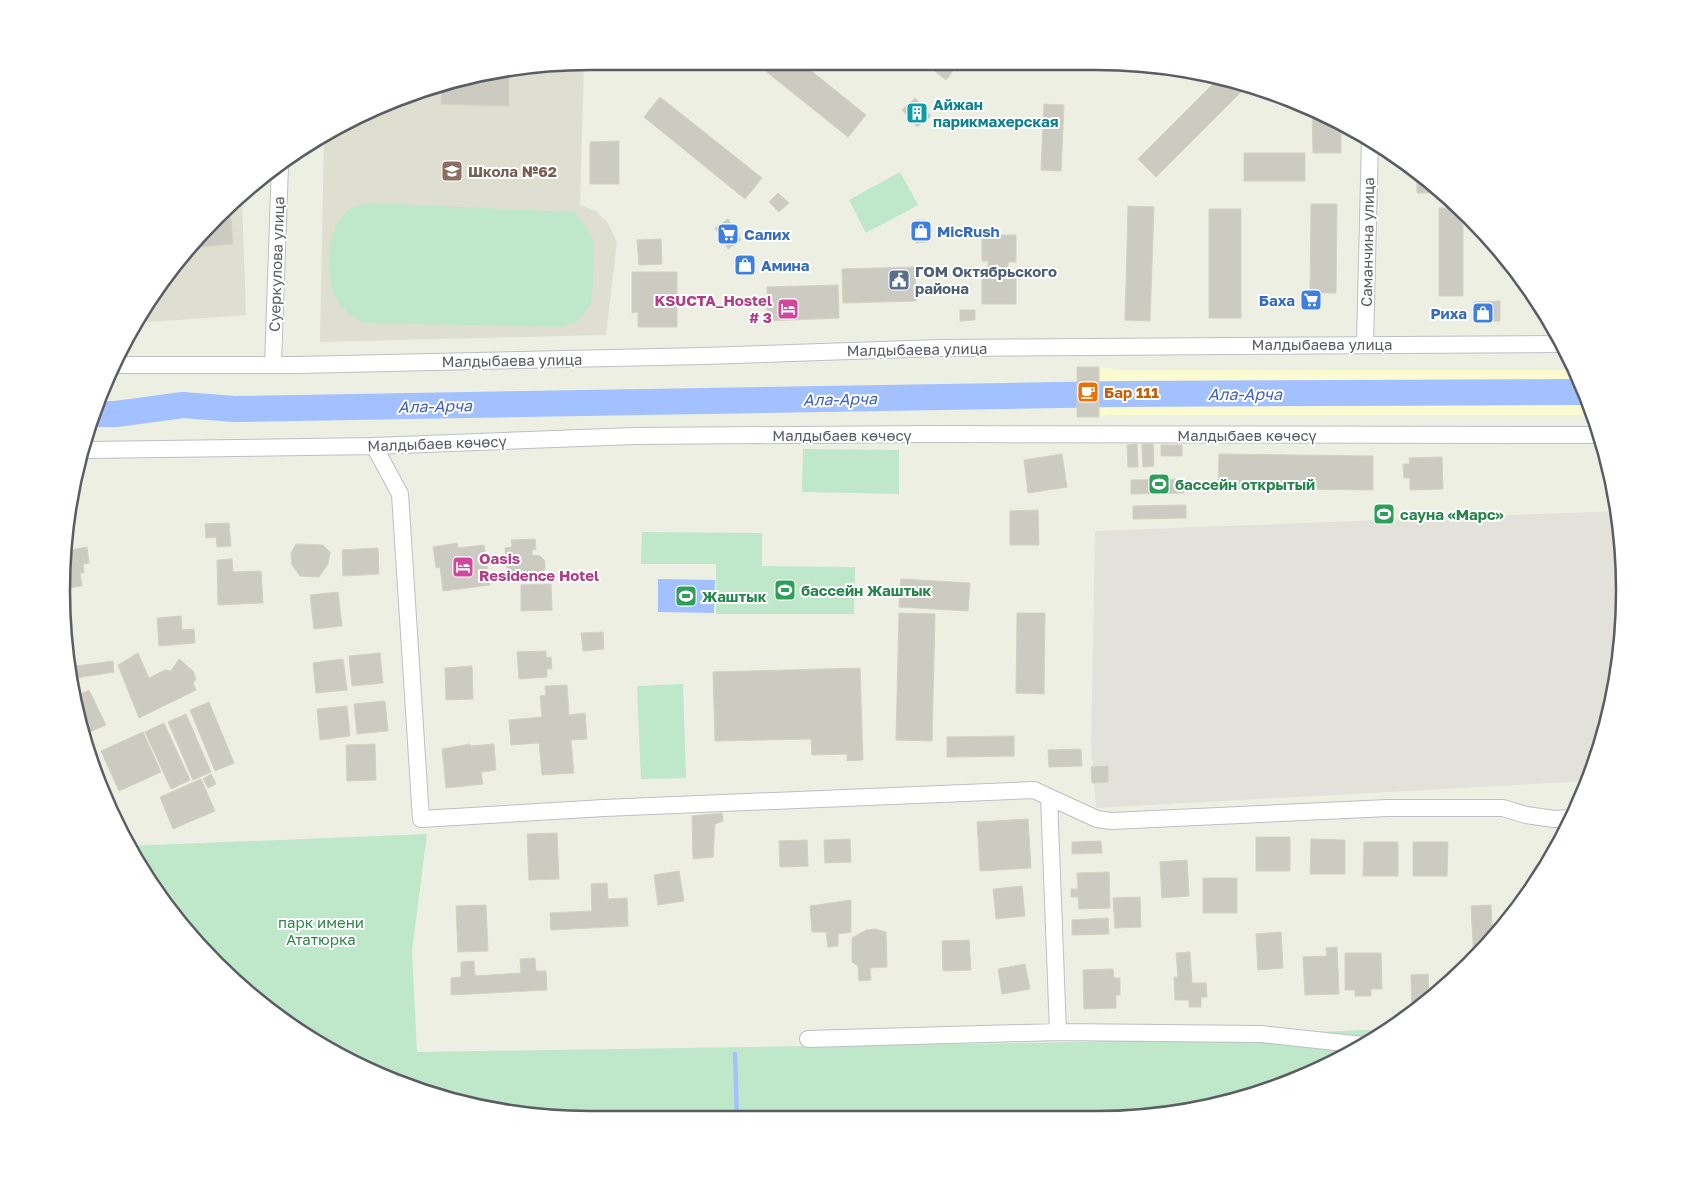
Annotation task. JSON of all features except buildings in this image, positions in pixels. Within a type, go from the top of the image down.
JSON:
[{"type":"street","name":"Саманчина улица","points":[[1365,344],[1370,149]]},
{"type":"street","name":"Суеркулова улица","points":[[273,364],[280,174]]},
{"type":"street","name":"Малдыбаева улица","points":[[273,364],[674,356],[931,348],[1553,344]]},
{"type":"street","points":[[122,365],[273,364]]},
{"type":"street","name":"Малдыбаев көчөсү","points":[[90,450],[374,446],[654,436],[920,434],[1592,435]]},
{"type":"street","points":[[374,446],[400,494],[421,819],[604,808],[1034,790],[1097,819],[1111,821],[1388,808],[1503,808],[1526,815],[1563,818]]},
{"type":"street","points":[[1050,797],[1058,1032]]},
{"type":"street","points":[[808,1040],[1058,1032],[1261,1034],[1352,1043]]},
{"type":"shaded area","name":"Школа №62","points":[[584,70],[580,205],[596,211],[608,223],[617,242],[606,335],[320,342],[324,144],[391,110],[456,88],[523,74]]},
{"type":"shaded area","points":[[242,203],[246,315],[145,322],[158,301],[199,247]]},
{"type":"shaded area","points":[[1610,511],[1615,556],[1616,590],[1612,658],[1598,725],[1579,781],[1096,808],[1091,746],[1095,531]]},
{"type":"green space","points":[[900,172],[918,205],[866,233],[849,200]]},
{"type":"green space","points":[[370,203],[573,212],[584,223],[594,241],[591,304],[578,321],[561,327],[365,323],[348,313],[338,303],[332,288],[329,250],[336,225],[343,215],[354,207]]},
{"type":"green space","points":[[803,449],[899,450],[899,494],[802,492]]},
{"type":"green space","name":"бассейн Жаштык","points":[[642,532],[762,533],[762,566],[855,567],[854,614],[716,614],[716,564],[641,564]]},
{"type":"green space","points":[[683,684],[686,778],[641,779],[637,686]]},
{"type":"green space","name":"парк имени Ататюрка","points":[[427,834],[412,951],[417,1052],[1082,1042],[1374,1030],[1326,1057],[1263,1083],[1197,1101],[1163,1107],[1096,1111],[590,1111],[523,1107],[456,1093],[391,1071],[330,1041],[301,1023],[247,982],[222,959],[178,907],[158,880],[137,846]]},
{"type":"sand","points":[[1099,367],[1118,370],[1567,370],[1585,415],[1110,415],[1099,417]]},
{"type":"water","name":"Жаштык","points":[[658,579],[715,580],[714,613],[658,612]]},
{"type":"waterway","name":"Ала-Арча","points":[[101,414],[116,414],[183,405],[235,409],[1119,394],[1576,392]]},
{"type":"waterway","points":[[735,1054],[737,1111]]},
{"type":"place","name":"Айжан парикмахерская","points":[[917,113]]},
{"type":"place","name":"Школа №62","points":[[452,171]]},
{"type":"place","name":"MicRush","points":[[921,231]]},
{"type":"place","name":"Салих","points":[[728,234]]},
{"type":"place","name":"Амина","points":[[745,265]]},
{"type":"place","name":"ГОМ Октябрьского района","points":[[899,280]]},
{"type":"place","name":"Баха","points":[[1311,300]]},
{"type":"place","name":"KSUCTA_Hostel # 3","points":[[788,309]]},
{"type":"place","name":"Риха","points":[[1483,313]]},
{"type":"place","name":"Бар 111","points":[[1088,392]]},
{"type":"place","name":"бассейн открытый","points":[[1159,484]]},
{"type":"place","name":"сауна «Марс»","points":[[1384,514]]},
{"type":"place","name":"Oasis Residence Hotel","points":[[463,567]]},
{"type":"place","name":"бассейн Жаштык","points":[[785,590]]},
{"type":"place","name":"Жаштык","points":[[686,596]]}]
